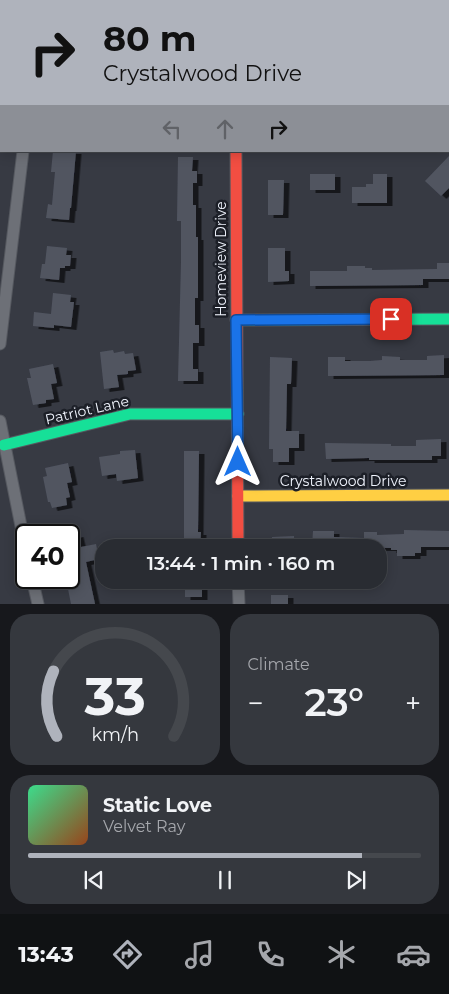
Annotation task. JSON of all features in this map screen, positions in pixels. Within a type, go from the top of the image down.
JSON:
[{"type":"street","points":[[0,344],[22,152]]},
{"type":"street","name":"Homeview Drive","points":[[236,152],[238,539]]},
{"type":"street","points":[[236,320],[449,319]]},
{"type":"street","name":"Patriot Lane","points":[[4,445],[130,414],[238,414]]},
{"type":"street","points":[[0,421],[20,524]]},
{"type":"street","name":"Crystalwood Drive","points":[[238,496],[449,495]]},
{"type":"street","points":[[35,589],[38,604]]},
{"type":"street","points":[[238,589],[238,604]]},
{"type":"building","points":[[53,152],[76,152],[69,220],[46,218],[48,204],[52,205],[55,172],[51,172]]},
{"type":"building","points":[[449,156],[449,188],[441,196],[425,181]]},
{"type":"building","points":[[178,157],[193,157],[192,171],[197,171],[197,183],[193,183],[193,205],[196,205],[196,237],[198,237],[198,298],[195,298],[195,325],[199,325],[199,343],[193,343],[193,369],[198,369],[198,381],[178,381],[181,221],[177,221]]},
{"type":"building","points":[[310,174],[335,174],[335,190],[310,190]]},
{"type":"building","points":[[373,174],[387,174],[387,203],[352,203],[352,187],[366,187],[366,184],[373,184]]},
{"type":"building","points":[[268,180],[284,180],[283,215],[268,215]]},
{"type":"building","points":[[47,246],[67,248],[66,255],[71,255],[70,266],[60,268],[59,280],[40,278],[42,264],[45,264]]},
{"type":"building","points":[[268,248],[285,248],[285,271],[289,271],[289,281],[268,282]]},
{"type":"building","points":[[437,263],[449,263],[449,279],[423,279],[423,285],[310,286],[310,271],[347,271],[347,266],[365,266],[365,268],[372,268],[372,270],[437,269]]},
{"type":"building","points":[[53,293],[71,295],[70,302],[74,302],[71,327],[54,325],[54,328],[33,326],[34,312],[51,314]]},
{"type":"building","points":[[113,350],[114,353],[124,351],[125,354],[133,353],[136,370],[128,371],[128,374],[117,375],[119,387],[104,389],[100,352]]},
{"type":"building","points":[[444,355],[444,375],[328,376],[328,357],[345,357],[345,361],[370,361],[382,360],[382,356],[400,357],[400,360],[427,360],[427,356]]},
{"type":"building","points":[[270,357],[292,358],[291,384],[287,384],[286,431],[299,431],[299,448],[289,448],[289,462],[273,462],[273,449],[269,449]]},
{"type":"building","points":[[53,364],[57,383],[51,384],[54,399],[46,400],[46,403],[33,405],[27,378],[31,378],[29,369]]},
{"type":"building","points":[[441,439],[441,456],[432,456],[432,460],[326,459],[325,443],[416,446],[416,440]]},
{"type":"building","points":[[135,450],[138,478],[117,481],[116,474],[102,476],[99,457],[120,454],[120,451]]},
{"type":"building","points":[[184,451],[199,451],[198,532],[201,532],[201,539],[184,539]]},
{"type":"building","points":[[68,463],[72,482],[67,483],[70,497],[66,498],[67,505],[52,508],[50,502],[48,502],[43,477],[47,476],[45,468]]},
{"type":"building","points":[[404,530],[449,531],[449,547],[421,547],[421,553],[415,553],[415,556],[397,556],[397,550],[387,548],[387,539],[312,539],[313,531],[334,531],[334,537],[364,538],[364,532],[377,532],[377,535],[404,534]]},
{"type":"building","points":[[294,536],[294,539],[272,539],[272,537]]},
{"type":"building","points":[[80,543],[81,547],[95,544],[95,560],[86,562],[95,604],[71,604],[68,589],[80,589]]},
{"type":"building","points":[[185,589],[202,589],[202,597],[185,597]]},
{"type":"building","points":[[271,595],[288,595],[288,604],[271,604]]},
{"type":"traffic: fast","points":[[236,320],[449,319]]},
{"type":"traffic: fast","points":[[4,445],[130,414],[238,414]]},
{"type":"traffic: slow","points":[[238,496],[449,495]]},
{"type":"traffic: jam","points":[[236,152],[238,539]]},
{"type":"route","points":[[238,462],[236,320],[391,319]]}]
